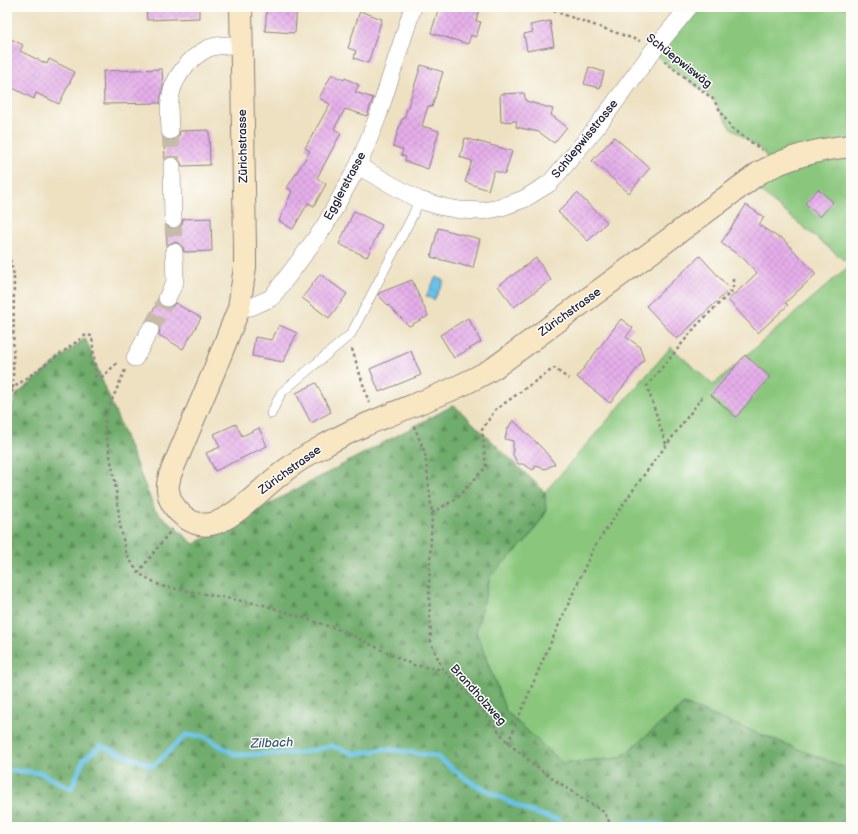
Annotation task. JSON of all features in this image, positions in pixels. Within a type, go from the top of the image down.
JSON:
[{"type":"main road","name":"Zürichstrasse","points":[[241,7],[245,267],[239,308],[170,475],[168,491],[175,508],[182,516],[198,524],[209,525],[225,519],[278,476],[315,451],[375,420],[455,389],[494,368],[759,173],[778,163],[802,155],[835,147],[851,146]]},
{"type":"street","name":"Egglerstrasse","points":[[239,308],[251,307],[271,298],[324,227],[358,166],[378,116],[413,7]]},
{"type":"street","name":"Schüepwisstrasse","points":[[358,166],[419,200],[443,207],[460,210],[482,211],[499,208],[524,199],[550,183],[596,128],[652,52],[689,7]]},
{"type":"street","points":[[170,131],[170,99],[176,81],[187,65],[208,48],[226,45],[241,45]]},
{"type":"street","points":[[172,166],[173,219]]},
{"type":"street","points":[[167,298],[175,282],[174,252]]},
{"type":"street","points":[[135,358],[150,330]]},
{"type":"lane","points":[[271,414],[281,393],[351,334],[406,229],[419,200]]},
{"type":"path","name":"Schüepwiswäg","points":[[542,7],[641,42],[674,70],[713,99],[731,128],[763,151]]},
{"type":"path","points":[[666,445],[646,386],[698,324],[733,290],[733,279]]},
{"type":"path","points":[[348,337],[375,420]]},
{"type":"path","points":[[432,513],[456,499],[486,467],[482,430],[495,410],[554,368],[569,379]]},
{"type":"path","points":[[7,410],[13,388]]},
{"type":"path","points":[[508,743],[542,662],[594,547],[638,483],[703,396]]},
{"type":"path","name":"Brandholzweg","points":[[408,408],[425,453],[432,513],[429,586],[431,643],[443,670],[473,699],[508,743],[542,771],[586,802],[604,812],[612,827]]},
{"type":"path","points":[[138,573],[182,516]]},
{"type":"green space","points":[[689,7],[851,7],[851,770],[684,704],[620,758],[562,763],[506,711],[476,632],[490,577],[529,538],[546,513],[545,492],[671,347],[713,385],[850,265],[747,181],[771,166],[763,151],[731,128],[713,99],[652,52]]},
{"type":"green space","points":[[85,338],[155,510],[194,544],[454,405],[545,492],[546,512],[529,538],[490,577],[476,632],[506,711],[562,763],[620,758],[684,704],[851,770],[851,827],[7,827],[7,425],[16,395]]},
{"type":"water","points":[[436,277],[444,281],[434,300],[426,296]]},
{"type":"building","points":[[146,7],[199,7],[199,18],[147,20]]},
{"type":"building","points":[[267,7],[297,7],[295,33],[265,31]]},
{"type":"building","points":[[439,7],[471,7],[479,10],[476,21],[481,22],[476,37],[471,35],[468,44],[431,33]]},
{"type":"building","points":[[360,11],[382,19],[368,63],[354,58],[356,51],[348,48]]},
{"type":"building","points":[[550,21],[554,46],[527,51],[524,34],[533,32],[530,25]]},
{"type":"building","points":[[7,37],[23,45],[20,51],[47,64],[49,59],[75,72],[59,104],[36,93],[34,99],[7,85]]},
{"type":"building","points":[[421,65],[443,72],[432,107],[428,106],[422,126],[439,131],[428,169],[405,161],[406,157],[401,155],[403,150],[393,146],[402,119],[404,119]]},
{"type":"building","points":[[589,67],[604,72],[600,88],[584,84]]},
{"type":"building","points":[[162,69],[163,86],[160,103],[104,104],[103,71]]},
{"type":"building","points":[[332,74],[344,80],[345,78],[359,85],[355,92],[373,98],[367,116],[345,109],[334,129],[341,133],[317,178],[326,184],[314,206],[308,203],[293,229],[279,221],[292,191],[287,188],[310,151],[305,148],[330,104],[319,98]]},
{"type":"building","points":[[524,93],[526,101],[553,109],[551,115],[567,127],[554,143],[539,132],[516,127],[517,121],[501,122],[500,94]]},
{"type":"building","points":[[209,130],[210,165],[182,166],[176,157],[171,156],[165,159],[164,139],[170,141],[175,140],[179,136],[180,131]]},
{"type":"building","points":[[614,137],[650,168],[629,193],[592,161]]},
{"type":"building","points":[[465,138],[512,151],[505,174],[494,171],[488,190],[465,182],[472,161],[460,157]]},
{"type":"building","points":[[818,189],[833,202],[820,217],[805,203]]},
{"type":"building","points":[[577,193],[607,222],[588,241],[558,212]]},
{"type":"building","points":[[746,205],[764,217],[759,225],[779,238],[781,237],[816,274],[785,303],[788,305],[758,333],[728,300],[757,273],[743,258],[721,243]]},
{"type":"building","points":[[354,211],[382,225],[367,257],[339,244]]},
{"type":"building","points":[[211,218],[212,251],[184,252],[183,247],[178,243],[173,242],[167,245],[166,226],[174,229],[182,224],[183,219]]},
{"type":"building","points":[[438,228],[480,239],[473,268],[431,257]]},
{"type":"building","points":[[700,256],[730,289],[677,339],[646,306]]},
{"type":"building","points":[[536,258],[551,280],[514,307],[498,286]]},
{"type":"building","points":[[320,274],[347,294],[329,318],[302,298]]},
{"type":"building","points":[[412,280],[428,316],[409,326],[378,295],[379,293]]},
{"type":"building","points":[[158,302],[162,307],[167,308],[172,307],[175,303],[201,318],[183,349],[159,335],[159,325],[155,321],[147,321]]},
{"type":"building","points":[[468,318],[481,342],[454,358],[440,335]]},
{"type":"building","points":[[621,319],[633,328],[626,337],[639,346],[644,360],[610,403],[577,377]]},
{"type":"building","points":[[279,325],[297,333],[283,362],[252,356],[255,337],[272,340]]},
{"type":"building","points":[[411,351],[421,375],[379,392],[370,369]]},
{"type":"building","points":[[745,355],[770,377],[736,417],[711,395]]},
{"type":"building","points":[[316,383],[331,412],[311,423],[296,393]]},
{"type":"building","points":[[513,420],[543,449],[555,464],[545,469],[536,466],[533,470],[523,464],[518,464],[513,455],[513,441],[505,439],[507,430]]},
{"type":"building","points":[[236,424],[242,436],[259,428],[267,446],[215,471],[206,453],[220,447],[214,434]]},
{"type":"waterway","name":"Zilbach","points":[[7,770],[41,773],[71,789],[84,759],[101,746],[153,766],[186,735],[203,736],[236,755],[300,753],[332,746],[355,754],[386,749],[436,756],[472,783],[528,811],[558,820],[564,827]]},
{"type":"waterway","name":"Zilbach","points":[[628,823],[659,824],[666,827]]},
{"type":"tunnel","points":[[170,131],[172,166]]},
{"type":"tunnel","points":[[173,219],[174,252]]},
{"type":"tunnel","points":[[150,330],[167,298]]}]
